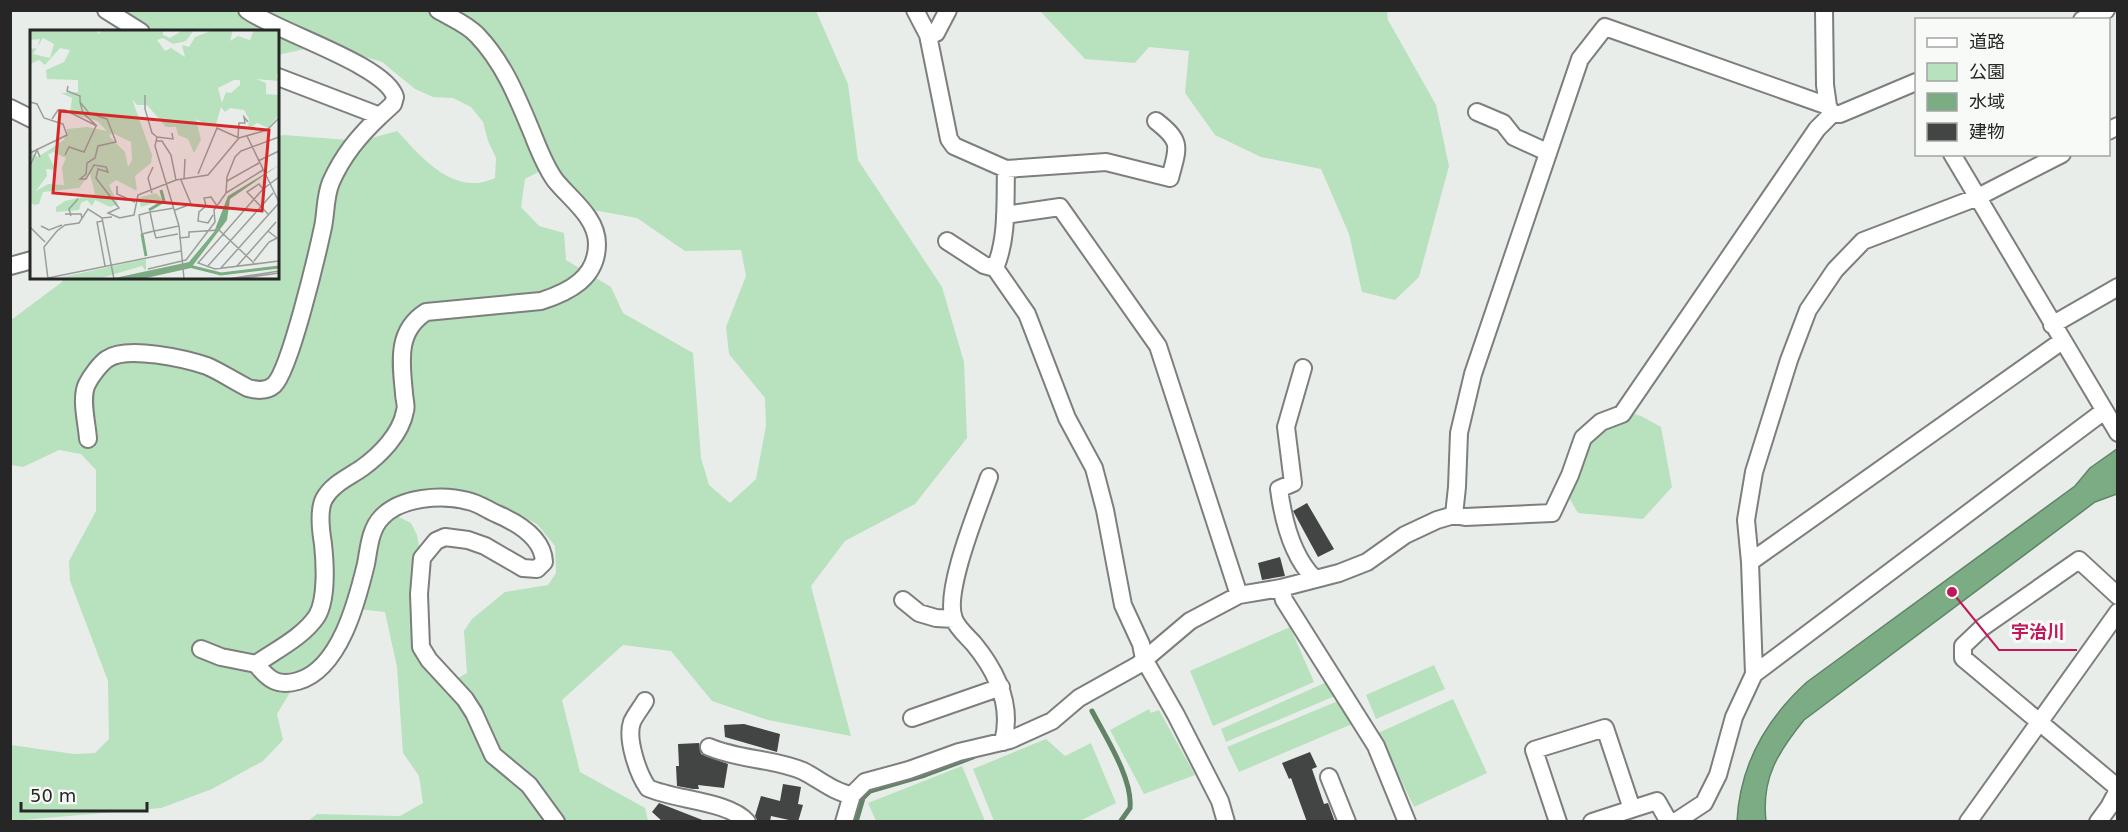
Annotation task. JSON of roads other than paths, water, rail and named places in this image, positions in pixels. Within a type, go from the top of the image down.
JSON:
[{"type":"street","points":[[106,10],[138,30]]},
{"type":"street","points":[[88,439],[84,400],[86,385],[108,358],[117,355],[146,353],[187,361],[208,367],[248,388],[267,390],[275,385],[293,340],[320,241],[330,184],[345,155],[359,135],[393,104],[394,93],[386,83],[340,56],[266,22],[247,10]]},
{"type":"street","points":[[256,663],[297,636],[317,616],[324,598],[322,501],[330,490],[363,467],[392,442],[406,411],[400,358],[401,346],[407,331],[418,317],[426,312],[541,301],[573,288],[595,263],[596,232],[589,219],[545,164],[508,77],[477,34],[438,10]]},
{"type":"street","points":[[915,10],[928,35],[949,139],[954,146],[1006,169],[1106,162],[1170,178],[1178,149],[1177,144],[1165,128],[1156,121]]},
{"type":"street","points":[[928,35],[936,33],[948,10]]},
{"type":"street","points":[[844,822],[852,795],[865,782],[909,770],[959,752],[1003,742],[1052,721],[1079,698],[1138,665],[1190,621],[1239,595],[1281,588],[1338,573],[1367,562],[1405,535],[1454,515],[1465,518],[1552,513],[1570,475],[1583,438],[1601,422],[1622,414],[1830,110],[1824,85],[1824,10]]},
{"type":"street","points":[[2087,18],[2106,10]]},
{"type":"street","points":[[1454,515],[1459,433],[1473,374],[1580,59],[1605,27],[1840,114],[1915,83]]},
{"type":"street","points":[[279,77],[380,116]]},
{"type":"street","points":[[10,108],[30,118]]},
{"type":"street","points":[[1477,112],[1503,123],[1515,137],[1547,152]]},
{"type":"street","points":[[1953,156],[2116,429]]},
{"type":"street","points":[[1675,822],[1704,803],[1718,775],[1734,717],[1754,674],[1750,562],[1746,520],[1754,472],[1789,360],[1808,310],[1835,270],[1863,241],[1978,197],[2058,156]]},
{"type":"street","points":[[995,268],[999,259],[1005,215],[1006,169]]},
{"type":"street","points":[[1005,215],[1060,207],[1158,346],[1239,595]]},
{"type":"street","points":[[946,242],[984,265],[995,268],[1027,314],[1067,418],[1095,468],[1123,605],[1141,644],[1144,659],[1220,801],[1226,822]]},
{"type":"street","points":[[10,266],[30,261]]},
{"type":"street","points":[[2052,325],[2118,287]]},
{"type":"street","points":[[1750,562],[2062,341]]},
{"type":"street","points":[[1303,368],[1286,427],[1293,483],[1279,489],[1292,541],[1300,559],[1314,578]]},
{"type":"street","points":[[1754,674],[2104,411]]},
{"type":"street","points":[[989,477],[959,562],[952,591],[954,619],[987,661],[1001,687],[1006,710],[1006,732],[1003,742]]},
{"type":"street","points":[[201,649],[221,657],[256,663],[267,677],[279,683],[304,679],[326,664],[345,631],[358,597],[374,529],[381,518],[392,509],[408,502],[445,498],[469,501],[513,521],[540,543],[544,552],[544,562],[537,569],[523,568],[485,546],[468,540],[445,537],[429,547],[422,558],[419,594],[421,647],[429,660],[465,699],[493,755],[529,785],[556,822]]},
{"type":"street","points":[[2098,822],[2118,789],[1963,658],[1963,646],[1983,627],[2079,560],[2118,596]]},
{"type":"street","points":[[1281,588],[1284,600],[1376,746],[1407,822]]},
{"type":"street","points":[[903,600],[919,613],[936,618],[954,619]]},
{"type":"street","points":[[1968,822],[2118,612]]},
{"type":"street","points":[[912,718],[1001,687]]},
{"type":"street","points":[[645,701],[632,723],[631,731],[635,761],[646,786],[658,792],[718,806],[741,816],[747,822]]},
{"type":"street","points":[[1558,822],[1534,750],[1605,728],[1632,809]]},
{"type":"street","points":[[709,747],[726,754],[759,758],[789,766],[844,795],[852,795]]},
{"type":"street","points":[[1329,777],[1347,822]]},
{"type":"street","points":[[1592,822],[1657,801],[1669,822]]},
{"type":"water","points":[[2117,449],[2117,494],[2095,502],[1804,720],[1786,743],[1773,767],[1766,792],[1766,821],[1737,821],[1743,781],[1757,745],[1779,712],[1807,682],[2075,486],[2090,468]]},
{"type":"waterway","points":[[1092,711],[1117,758],[1127,784],[1130,808],[1120,822]]},
{"type":"waterway","points":[[856,822],[863,798],[870,791],[925,775],[973,757]]},
{"type":"place","name":"宇治川","points":[[1952,592]]}]
